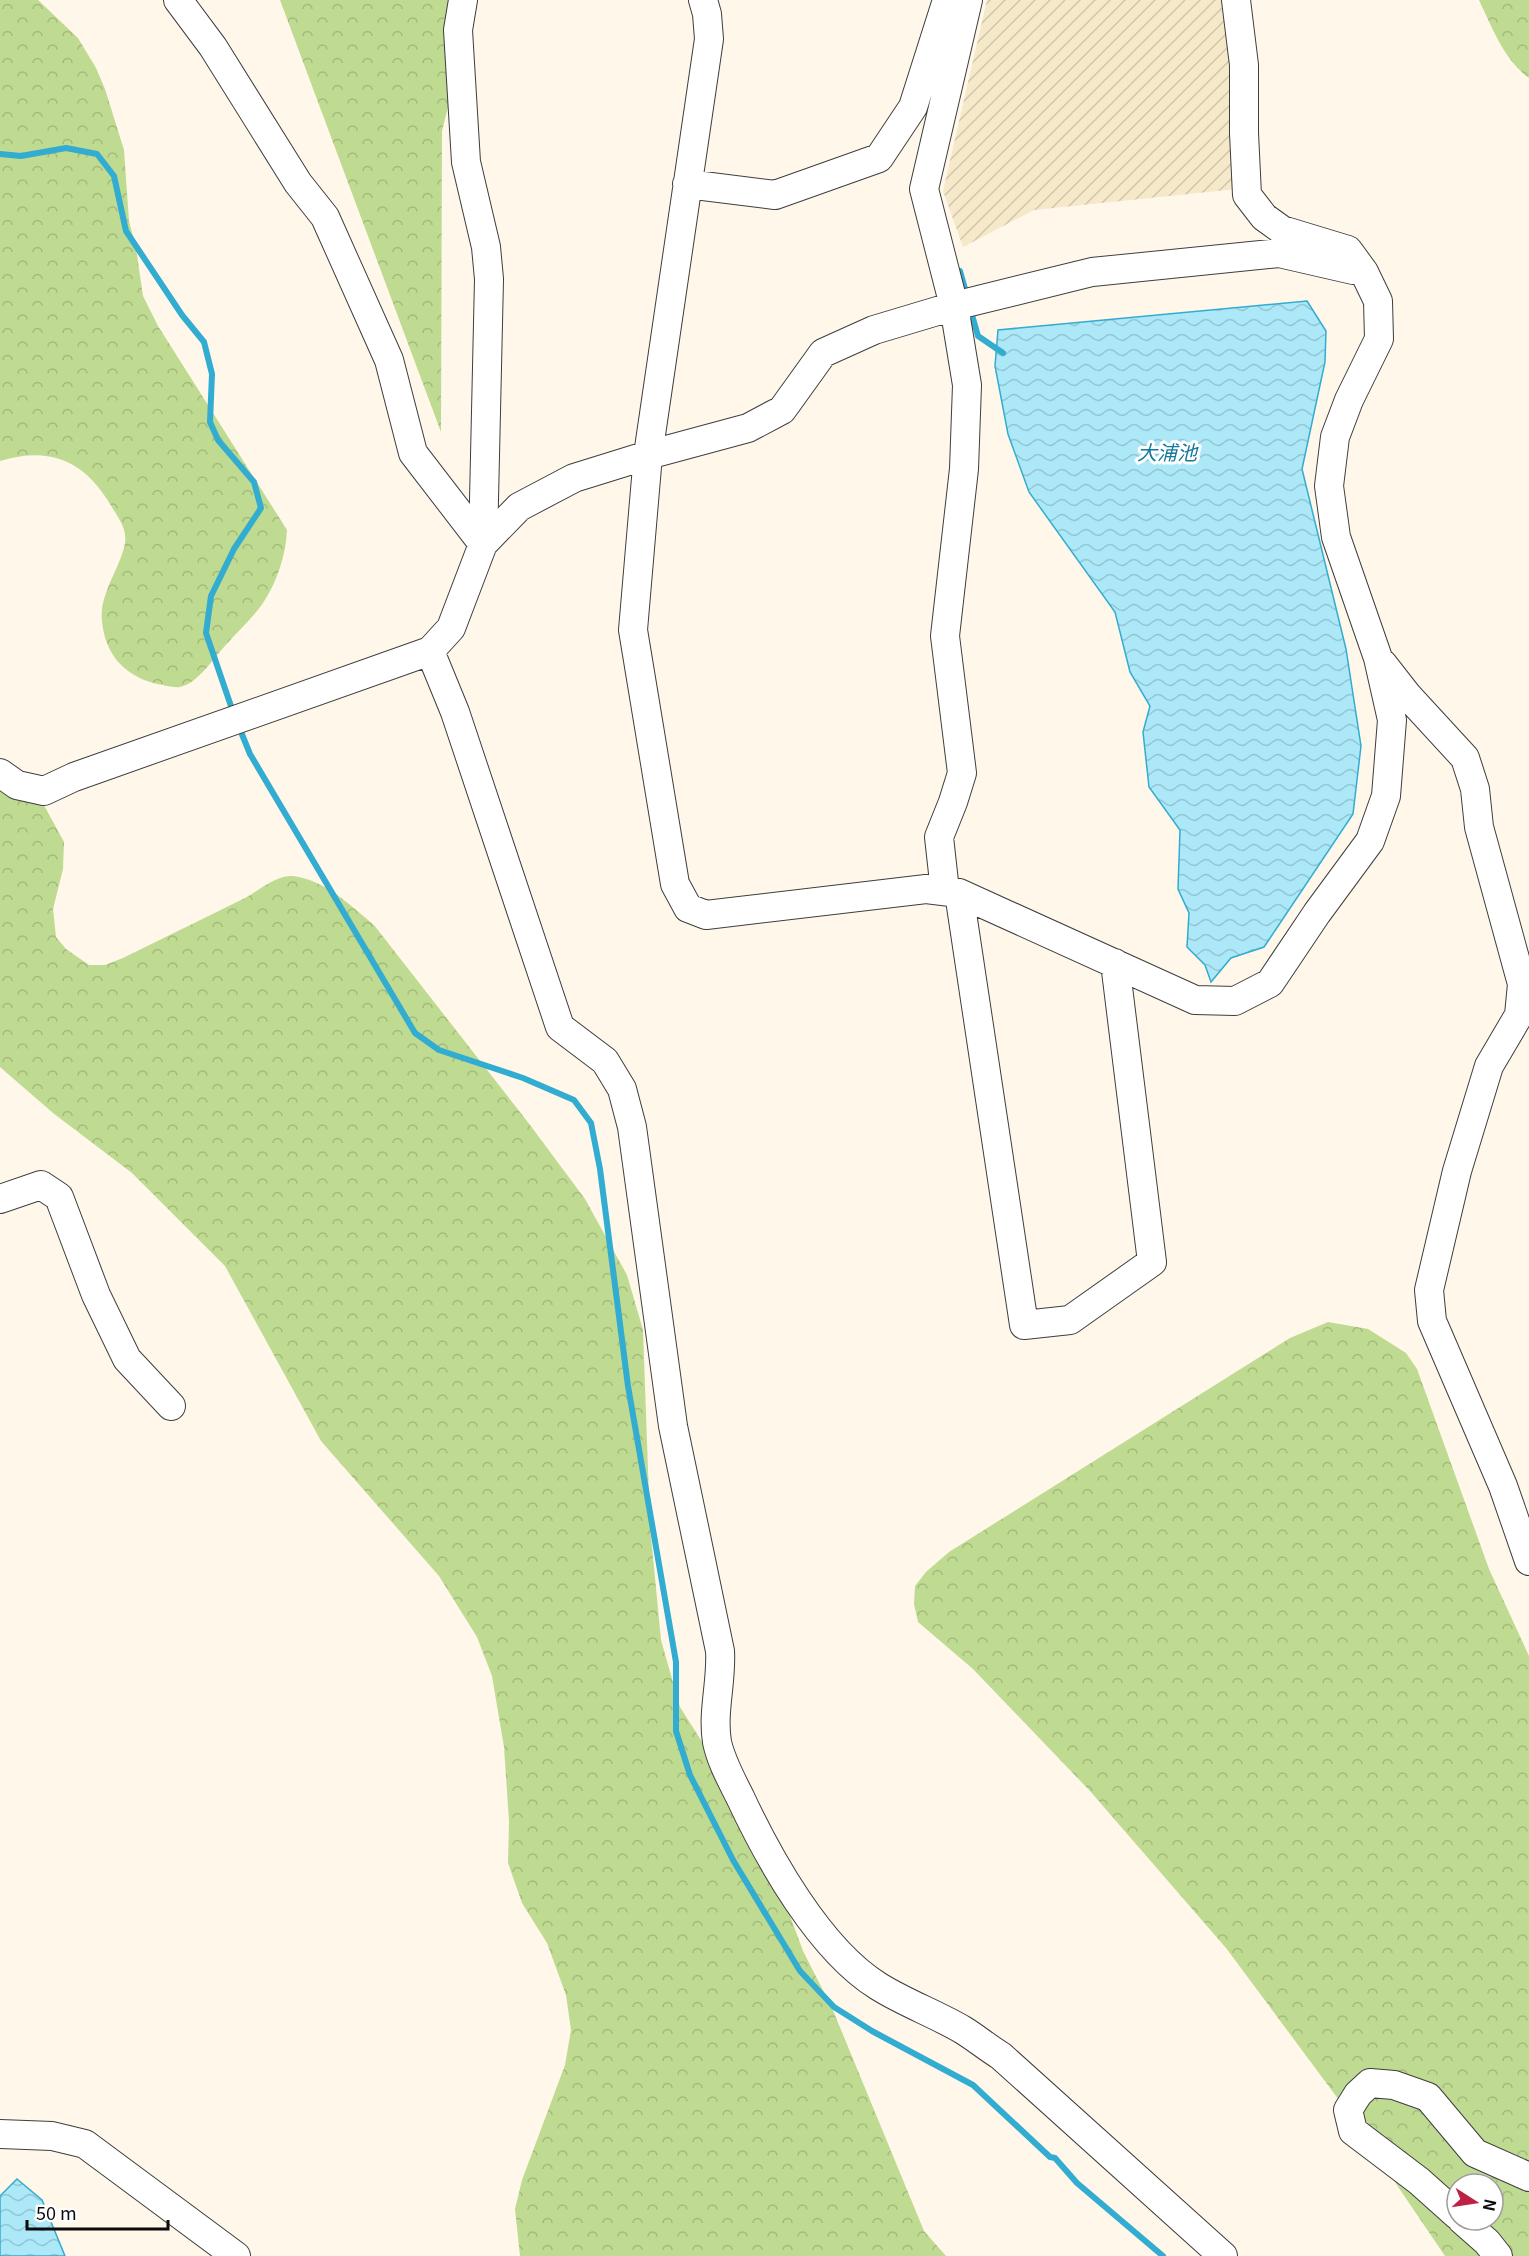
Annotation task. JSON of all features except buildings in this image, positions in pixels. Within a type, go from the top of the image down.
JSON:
[{"type":"street","points":[[178,0],[213,47],[298,183],[325,217],[389,360],[413,453],[483,544]]},
{"type":"street","points":[[0,773],[16,785],[44,791],[74,777],[430,651],[451,628],[483,544],[489,279],[486,247],[466,162],[458,30],[463,0]]},
{"type":"street","points":[[703,0],[707,14],[709,39],[648,454],[633,630],[675,884],[688,908],[706,915],[926,889],[952,892],[1194,1000],[1235,1000],[1270,983],[1317,913],[1370,841],[1386,796],[1392,720],[1378,658],[1336,537],[1329,486],[1335,437],[1349,400],[1379,339],[1378,301],[1364,272],[1348,250],[1282,230],[1264,217],[1247,195],[1244,65],[1236,0]]},
{"type":"street","points":[[687,184],[776,195],[879,158],[913,107],[947,0]]},
{"type":"street","points":[[968,0],[924,189],[954,306],[967,385],[964,469],[945,636],[962,773],[939,837],[952,892],[1024,1325],[1070,1320],[1152,1262],[1115,963]]},
{"type":"street","points":[[483,544],[519,507],[574,478],[648,454],[748,428],[782,410],[823,353],[874,330],[954,306],[1092,272],[1279,254],[1364,272]]},
{"type":"street","points":[[430,651],[455,712],[560,1027],[605,1061],[622,1089],[632,1127],[673,1426],[720,1651],[721,1670],[716,1730],[718,1745],[726,1769],[761,1842],[807,1913],[831,1944],[849,1962],[877,1986],[963,2030],[1001,2056],[1223,2256]]},
{"type":"street","points":[[1378,658],[1408,696],[1465,758],[1474,789],[1479,827],[1522,984],[1519,1015],[1489,1065],[1460,1160],[1429,1290],[1432,1321],[1503,1486],[1529,1561]]},
{"type":"street","points":[[0,1199],[41,1185],[59,1197],[96,1295],[127,1359],[171,1406]]},
{"type":"street","points":[[1445,2204],[1419,2181],[1353,2131],[1348,2110],[1358,2094],[1370,2083],[1394,2085],[1428,2097],[1474,2153],[1529,2177]]},
{"type":"street","points":[[0,2134],[52,2136],[85,2144],[236,2256]]},
{"type":"street","points":[[1476,2232],[1498,2256]]},
{"type":"shaded area","points":[[987,0],[1225,0],[1237,189],[1034,210],[963,247],[943,191]]},
{"type":"green space","points":[[0,0],[38,0],[78,38],[96,68],[124,150],[129,221],[136,248],[143,296],[158,326],[287,530],[280,568],[263,603],[204,670],[193,681],[180,687],[157,684],[135,676],[126,670],[112,654],[107,644],[102,611],[125,538],[124,529],[103,493],[80,469],[52,457],[36,455],[0,461]]},
{"type":"green space","points":[[280,0],[475,0],[442,131],[441,432]]},
{"type":"green space","points":[[1479,0],[1529,0],[1529,78],[1520,71],[1506,53]]},
{"type":"green space","points":[[0,785],[30,797],[45,807],[64,842],[63,869],[53,909],[56,937],[66,949],[89,965],[105,965],[123,958],[286,876],[304,878],[336,894],[374,925],[585,1199],[627,1275],[643,1330],[650,1526],[661,1640],[680,1707],[723,1775],[779,1886],[803,1951],[832,2008],[924,2231],[946,2256],[520,2256],[515,2209],[522,2180],[565,2065],[571,2030],[566,1995],[547,1943],[522,1903],[508,1863],[509,1821],[504,1747],[492,1676],[477,1637],[439,1576],[321,1441],[225,1266],[132,1173],[53,1113],[0,1067]]},
{"type":"green space","points":[[1328,1322],[1368,1329],[1406,1353],[1417,1369],[1489,1569],[1529,1656],[1529,2256],[1445,2256],[1342,2104],[1226,1948],[1090,1791],[973,1669],[918,1622],[914,1604],[915,1586],[926,1572],[949,1552],[1290,1338]]},
{"type":"water","name":"大浦池","points":[[1307,301],[1326,331],[1325,362],[1302,469],[1346,649],[1361,746],[1353,814],[1264,947],[1231,958],[1211,982],[1205,965],[1187,947],[1189,913],[1178,889],[1180,830],[1149,787],[1143,732],[1150,706],[1130,672],[1115,612],[1029,492],[1008,434],[995,366],[998,330]]},
{"type":"water","points":[[17,2179],[42,2200],[65,2256],[0,2256],[0,2196]]},
{"type":"waterway","points":[[0,154],[21,156],[66,148],[97,154],[114,176],[126,231],[182,315],[204,342],[212,374],[210,422],[218,440],[254,482],[261,508],[234,549],[211,596],[206,633],[233,712]]},
{"type":"waterway","points":[[960,271],[967,296]]},
{"type":"waterway","points":[[970,308],[978,336],[1003,353]]},
{"type":"waterway","points":[[239,727],[250,754],[415,1033],[439,1050],[523,1078],[574,1100],[591,1123],[600,1169],[628,1386],[676,1662],[676,1731],[690,1775],[733,1860],[800,1971],[834,2007],[872,2031],[973,2085],[1050,2157],[1055,2158],[1077,2183],[1163,2256]]}]
